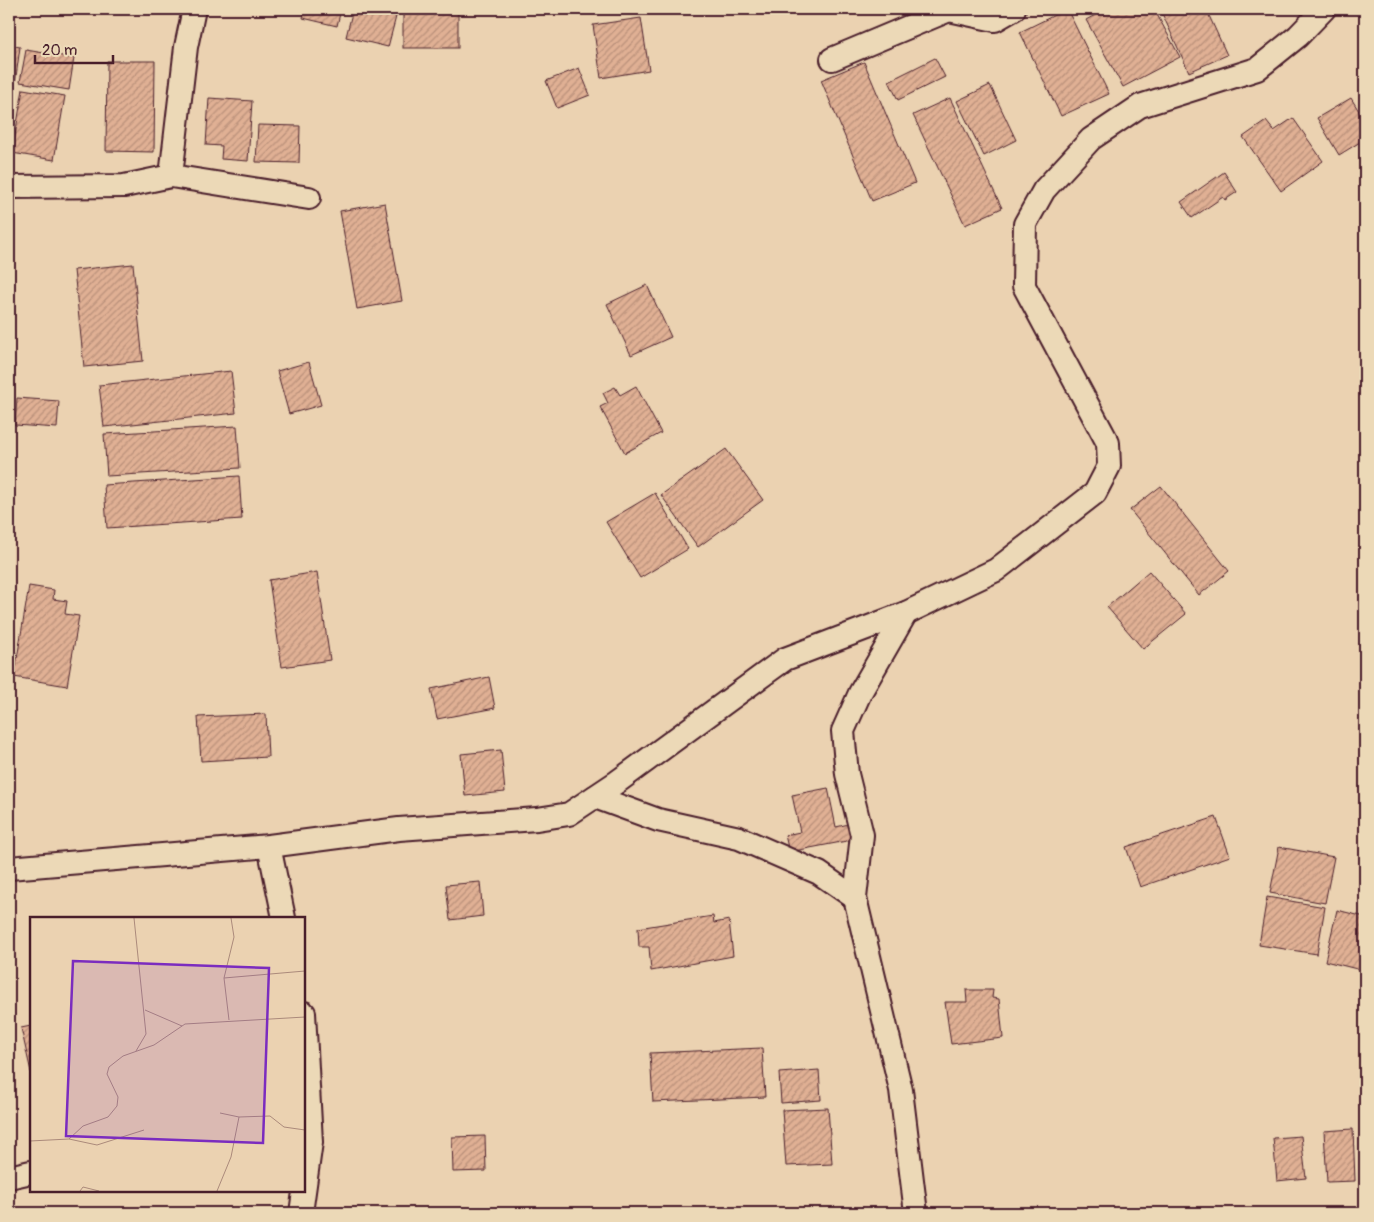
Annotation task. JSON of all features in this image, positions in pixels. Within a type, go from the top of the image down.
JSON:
[{"type":"street","points":[[171,176],[186,47],[194,9]]},
{"type":"street","points":[[832,59],[949,10],[995,20],[1014,9]]},
{"type":"street","points":[[9,868],[269,846],[399,829],[537,820],[569,814],[785,659],[906,613],[996,570],[1095,493],[1109,466],[1108,443],[1024,286],[1025,224],[1044,190],[1090,139],[1140,106],[1257,69],[1298,36],[1324,9]]},
{"type":"street","points":[[9,187],[124,186],[171,176],[309,198]]},
{"type":"street","points":[[906,613],[860,693],[843,731],[847,774],[862,834],[856,898],[901,1090],[916,1213]]},
{"type":"street","points":[[595,797],[658,820],[739,838],[819,873],[856,898]]},
{"type":"street","points":[[269,846],[284,917]]},
{"type":"street","points":[[305,1017],[307,1142],[305,1166]]},
{"type":"street","points":[[9,1177],[30,1172]]},
{"type":"street","points":[[301,1213],[303,1192]]},
{"type":"building","points":[[267,9],[302,9],[301,13]]},
{"type":"building","points":[[305,9],[341,9],[337,26],[303,18]]},
{"type":"building","points":[[353,9],[398,9],[388,47],[346,37]]},
{"type":"building","points":[[403,9],[458,9],[458,48],[403,48]]},
{"type":"building","points":[[1067,9],[1109,94],[1061,116],[1020,32]]},
{"type":"building","points":[[1106,9],[1154,9],[1180,57],[1123,87],[1086,20]]},
{"type":"building","points":[[1160,9],[1206,9],[1227,55],[1189,72]]},
{"type":"building","points":[[641,18],[649,70],[601,78],[593,25]]},
{"type":"building","points":[[9,45],[20,47],[15,84],[9,83]]},
{"type":"building","points":[[26,50],[74,58],[69,90],[20,82]]},
{"type":"building","points":[[935,58],[945,77],[898,100],[889,81]]},
{"type":"building","points":[[107,61],[155,61],[154,152],[106,151]]},
{"type":"building","points":[[864,62],[915,183],[872,201],[821,80]]},
{"type":"building","points":[[579,68],[590,95],[557,108],[546,81]]},
{"type":"building","points":[[990,85],[1016,140],[984,156],[957,101]]},
{"type":"building","points":[[23,89],[65,96],[54,160],[12,153]]},
{"type":"building","points":[[209,98],[252,101],[248,161],[221,159],[222,146],[206,145]]},
{"type":"building","points":[[950,98],[1002,208],[965,225],[913,115]]},
{"type":"building","points":[[1351,98],[1365,121],[1365,139],[1339,155],[1317,118]]},
{"type":"building","points":[[1293,118],[1323,161],[1281,191],[1243,137],[1266,121],[1274,131]]},
{"type":"building","points":[[258,125],[300,126],[299,163],[256,162]]},
{"type":"building","points":[[1224,172],[1237,192],[1225,200],[1223,197],[1192,218],[1181,202]]},
{"type":"building","points":[[385,203],[402,301],[357,309],[340,211]]},
{"type":"building","points":[[133,264],[143,361],[84,367],[74,270]]},
{"type":"building","points":[[647,285],[671,337],[631,355],[607,304]]},
{"type":"building","points":[[309,362],[321,405],[289,414],[277,371]]},
{"type":"building","points":[[231,371],[236,413],[104,427],[99,385]]},
{"type":"building","points":[[636,386],[661,433],[625,453],[600,407],[608,403],[603,393],[615,387],[620,395]]},
{"type":"building","points":[[17,398],[59,401],[57,428],[15,425]]},
{"type":"building","points":[[237,426],[240,468],[107,476],[104,434]]},
{"type":"building","points":[[726,449],[763,500],[698,547],[661,495]]},
{"type":"building","points":[[239,476],[242,519],[107,528],[104,485]]},
{"type":"building","points":[[1161,486],[1229,571],[1199,595],[1130,510]]},
{"type":"building","points":[[655,493],[688,549],[640,578],[606,522]]},
{"type":"building","points":[[1149,571],[1186,614],[1143,649],[1107,607]]},
{"type":"building","points":[[317,572],[330,660],[282,667],[269,580]]},
{"type":"building","points":[[29,586],[54,590],[53,599],[67,601],[65,614],[79,616],[67,686],[14,677]]},
{"type":"building","points":[[489,677],[495,708],[437,719],[431,689]]},
{"type":"building","points":[[266,714],[268,757],[201,761],[198,717]]},
{"type":"building","points":[[501,750],[505,792],[465,796],[461,754]]},
{"type":"building","points":[[828,788],[836,827],[853,823],[857,839],[789,852],[785,835],[800,832],[792,795]]},
{"type":"building","points":[[1216,817],[1230,856],[1140,887],[1126,847]]},
{"type":"building","points":[[1279,847],[1334,857],[1325,903],[1270,893]]},
{"type":"building","points":[[480,882],[483,916],[450,920],[446,885]]},
{"type":"building","points":[[1267,897],[1325,907],[1317,954],[1259,945]]},
{"type":"building","points":[[1337,910],[1365,917],[1365,971],[1325,961]]},
{"type":"building","points":[[713,916],[714,923],[729,920],[733,956],[651,971],[649,947],[639,947],[638,928]]},
{"type":"building","points":[[966,990],[993,990],[992,998],[999,999],[1003,1038],[951,1044],[945,1002],[967,1002]]},
{"type":"building","points":[[30,1026],[30,1068],[21,1028]]},
{"type":"building","points":[[762,1048],[765,1097],[653,1102],[650,1053]]},
{"type":"building","points":[[819,1070],[821,1100],[781,1103],[779,1073]]},
{"type":"building","points":[[828,1108],[832,1164],[786,1166],[782,1110]]},
{"type":"building","points":[[1353,1129],[1355,1181],[1327,1182],[1324,1131]]},
{"type":"building","points":[[485,1136],[486,1171],[453,1172],[452,1137]]},
{"type":"building","points":[[1301,1136],[1306,1178],[1277,1181],[1273,1138]]}]
